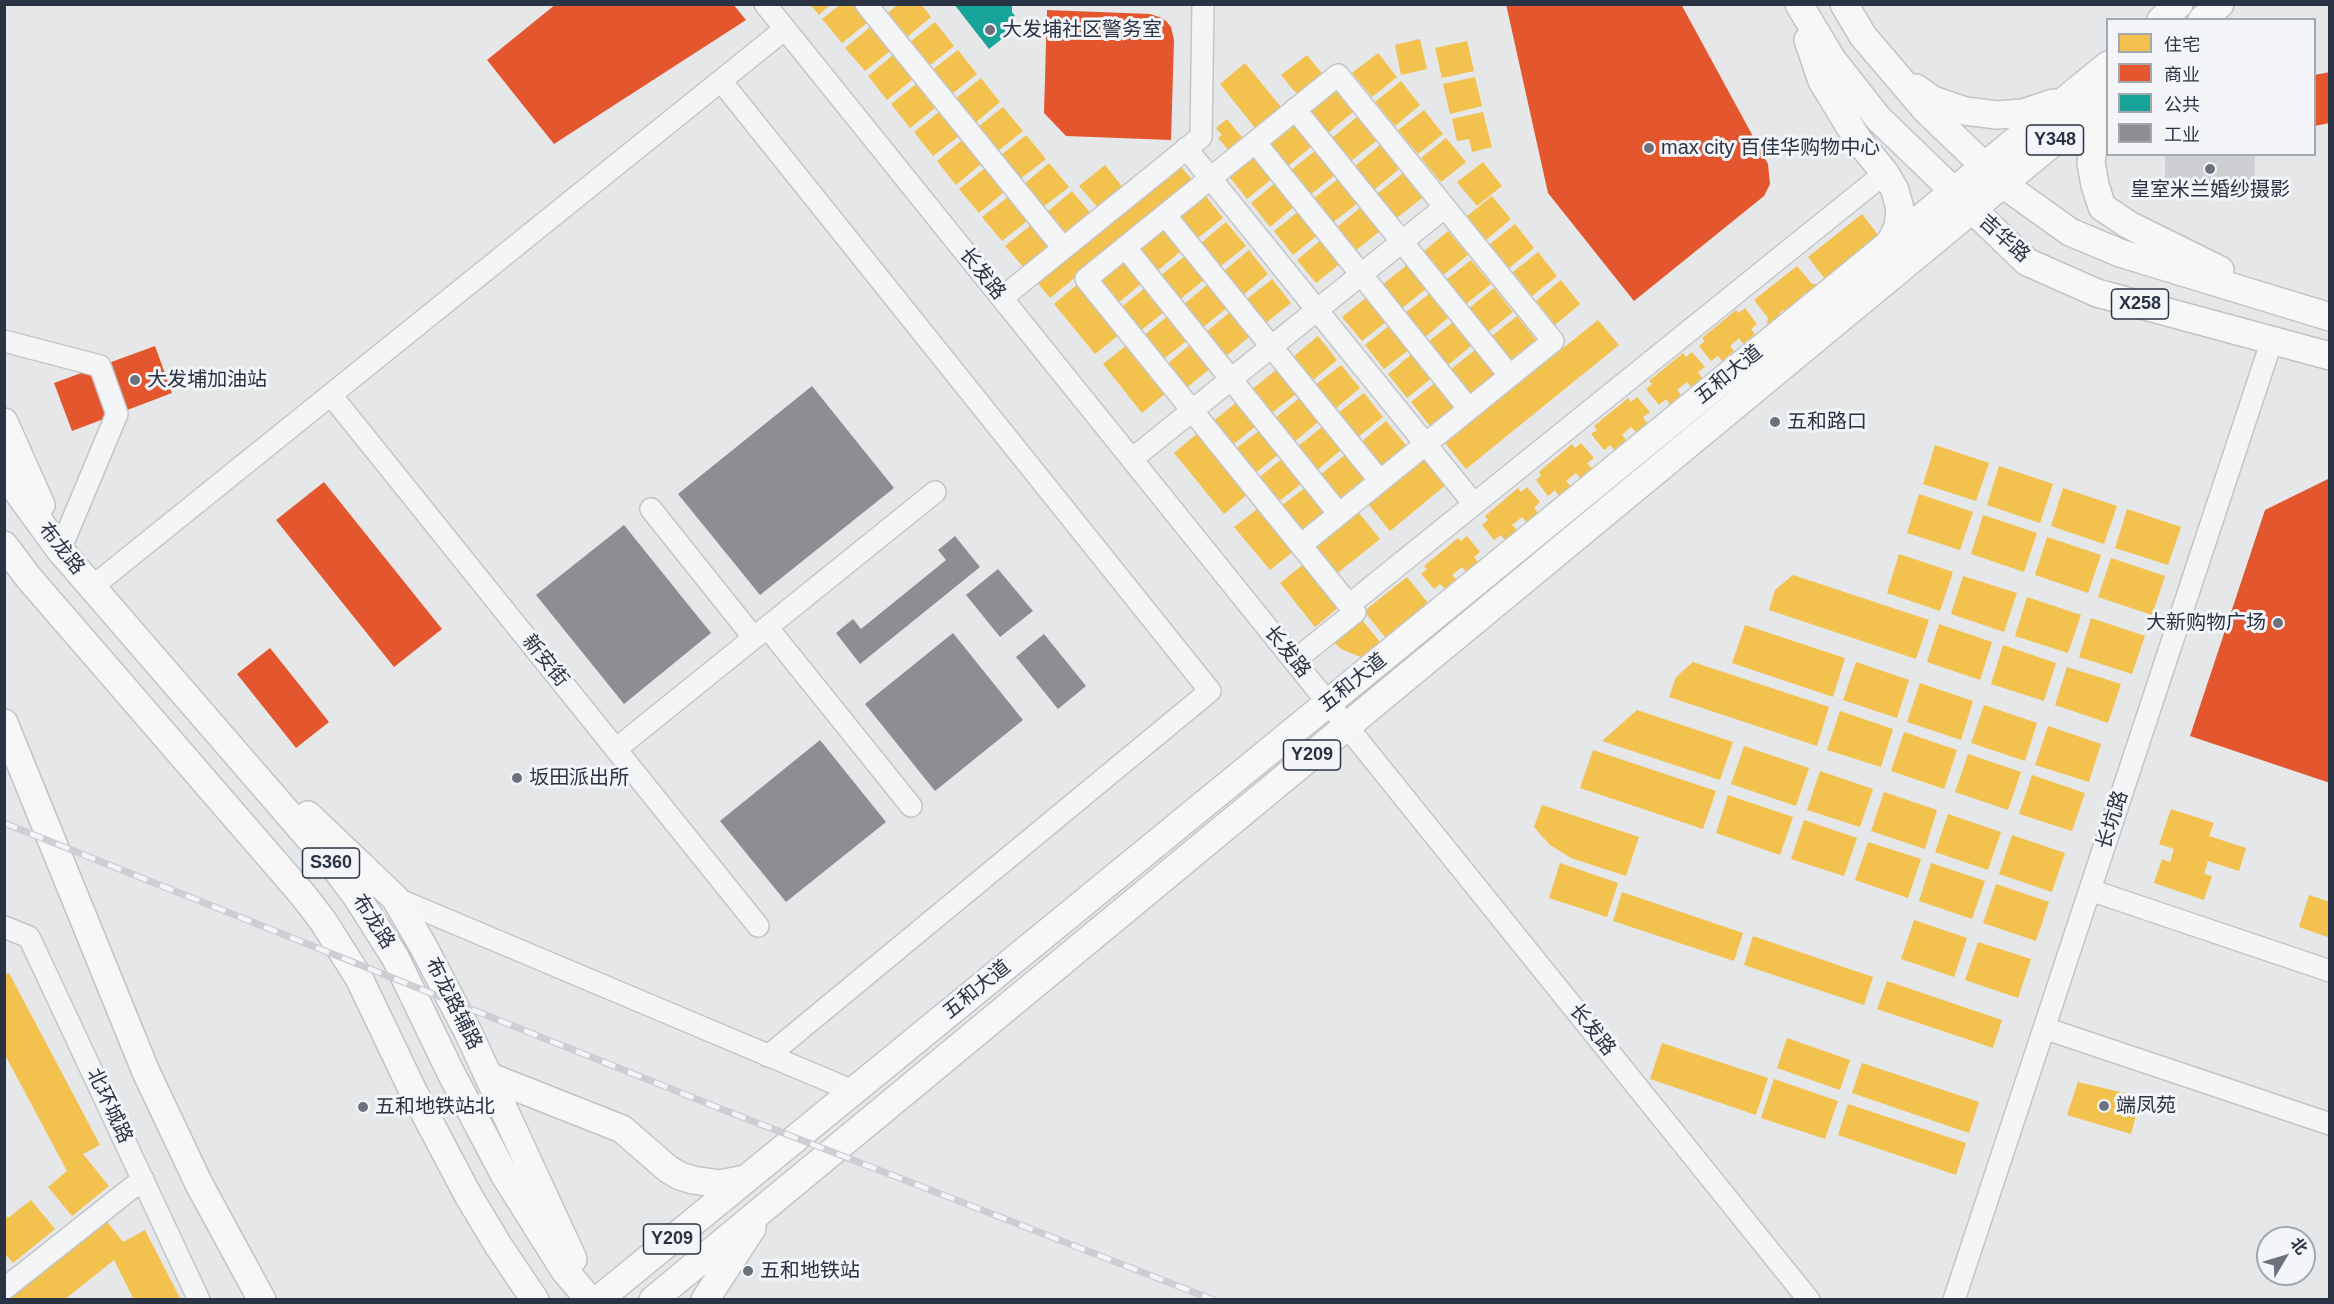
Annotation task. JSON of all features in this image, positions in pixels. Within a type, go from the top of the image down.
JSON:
[{"type":"main road","points":[[1797,4],[1822,81],[1858,140],[1885,173],[1895,190],[1900,209],[1898,227],[1889,245]]},
{"type":"main road","name":"吉华路","points":[[1797,4],[1831,58],[1878,118],[2027,262],[2087,288],[2330,356]]},
{"type":"main road","name":"X258","points":[[1844,4],[1863,36],[1926,110],[1994,175],[2070,232],[2120,253],[2330,317]]},
{"type":"main road","points":[[2163,18],[2179,4]]},
{"type":"main road","points":[[2204,18],[2220,4]]},
{"type":"main road","points":[[1887,66],[1933,100],[1965,111],[1996,115],[2023,113],[2047,106],[2078,90]]},
{"type":"main road","name":"五和大道","points":[[1994,175],[2078,90],[2106,67]]},
{"type":"main road","name":"五和大道","points":[[653,1299],[1347,726],[1962,201],[1994,175],[2106,98]]},
{"type":"main road","points":[[2106,121],[2094,140],[2091,164],[2102,207],[2129,225],[2293,306]]},
{"type":"main road","name":"五和大道","points":[[598,1299],[1889,245],[1962,201]]},
{"type":"main road","points":[[4,422],[60,550]]},
{"type":"main road","name":"布龙路","points":[[4,473],[60,550],[336,869],[377,927],[406,979],[451,1073],[504,1174],[564,1271],[591,1299]]},
{"type":"main road","name":"布龙路","points":[[4,545],[28,577],[323,921],[364,987],[413,1091],[468,1195],[498,1245],[535,1299]]},
{"type":"main road","points":[[6,732],[172,1128],[219,1223],[262,1299]]},
{"type":"main road","name":"布龙路辅路","points":[[242,761],[347,849],[395,898],[446,989],[591,1299]]},
{"type":"main road","points":[[488,1076],[622,1129],[668,1169],[686,1178],[720,1184],[746,1179]]},
{"type":"main road","points":[[705,1299],[766,1206]]},
{"type":"street","name":"长发路","points":[[765,4],[1809,1299]]},
{"type":"street","points":[[866,4],[1063,248]]},
{"type":"street","points":[[1002,298],[1201,137],[1203,4]]},
{"type":"street","points":[[92,587],[785,29]]},
{"type":"street","points":[[1294,661],[1355,612],[1086,279],[1338,75],[1552,341],[1301,545]]},
{"type":"street","points":[[721,81],[1210,692],[768,1056]]},
{"type":"street","points":[[1295,109],[1510,376]]},
{"type":"street","points":[[1255,142],[1469,409]]},
{"type":"street","points":[[1186,148],[1474,504]]},
{"type":"street","points":[[1349,605],[1885,173]]},
{"type":"street","points":[[1132,459],[1444,207]]},
{"type":"street","points":[[1165,215],[1380,481]]},
{"type":"street","points":[[1125,248],[1339,514]]},
{"type":"street","name":"长坑路","points":[[1954,1299],[2272,340]]},
{"type":"street","points":[[4,341],[99,366],[117,414],[60,550]]},
{"type":"street","name":"新安街","points":[[331,395],[758,926]]},
{"type":"street","points":[[616,749],[935,492]]},
{"type":"street","points":[[651,510],[911,806]]},
{"type":"street","points":[[2090,890],[2330,971]]},
{"type":"street","points":[[395,898],[853,1091]]},
{"type":"street","name":"北环城路","points":[[4,927],[29,937],[200,1299]]},
{"type":"street","points":[[2044,1028],[2330,1124]]},
{"type":"street","points":[[4,1289],[143,1179]]},
{"type":"building: 住宅","points":[[810,4],[831,4],[819,15]]},
{"type":"building: 住宅","points":[[841,4],[852,4],[867,23],[842,43],[822,19]]},
{"type":"building: 住宅","points":[[898,4],[921,4],[931,17],[906,38],[887,14]]},
{"type":"building: 住宅","points":[[935,22],[954,46],[929,66],[910,42]]},
{"type":"building: 住宅","points":[[870,27],[890,51],[865,71],[845,48]]},
{"type":"building: 住宅","points":[[1420,39],[1427,69],[1401,75],[1395,45]]},
{"type":"building: 住宅","points":[[1467,41],[1474,71],[1442,78],[1435,48]]},
{"type":"building: 住宅","points":[[958,50],[977,74],[952,94],[932,70]]},
{"type":"building: 住宅","points":[[1378,53],[1397,77],[1372,97],[1352,73]]},
{"type":"building: 住宅","points":[[893,55],[913,79],[887,100],[868,76]]},
{"type":"building: 住宅","points":[[1307,55],[1326,78],[1301,99],[1281,75]]},
{"type":"building: 住宅","points":[[1245,63],[1285,112],[1259,133],[1220,84]]},
{"type":"building: 住宅","points":[[1475,77],[1482,106],[1450,114],[1443,84]]},
{"type":"building: 住宅","points":[[981,78],[1000,102],[975,123],[955,99]]},
{"type":"building: 住宅","points":[[1401,81],[1420,105],[1395,126],[1375,102]]},
{"type":"building: 住宅","points":[[916,84],[936,107],[910,128],[891,104]]},
{"type":"building: 住宅","points":[[1334,89],[1353,112],[1328,133],[1309,109]]},
{"type":"building: 住宅","points":[[1003,107],[1023,131],[998,151],[978,127]]},
{"type":"building: 住宅","points":[[1424,110],[1443,134],[1418,154],[1398,130]]},
{"type":"building: 住宅","points":[[939,112],[959,136],[933,156],[914,132]]},
{"type":"building: 住宅","points":[[1483,112],[1492,147],[1472,152],[1469,139],[1457,141],[1452,119]]},
{"type":"building: 住宅","points":[[1357,117],[1376,141],[1351,161],[1332,138]]},
{"type":"building: 住宅","points":[[1227,119],[1246,142],[1232,154],[1218,138],[1222,135],[1216,128]]},
{"type":"building: 住宅","points":[[1293,122],[1312,146],[1287,167],[1267,143]]},
{"type":"building: 住宅","points":[[1026,135],[1046,159],[1020,179],[1001,155]]},
{"type":"building: 住宅","points":[[1446,138],[1466,162],[1441,182],[1421,158]]},
{"type":"building: 住宅","points":[[962,140],[981,164],[956,185],[937,161]]},
{"type":"building: 住宅","points":[[1380,145],[1399,169],[1374,190],[1355,166]]},
{"type":"building: 住宅","points":[[1315,151],[1335,175],[1310,195],[1290,171]]},
{"type":"building: 住宅","points":[[1253,154],[1273,178],[1247,199],[1228,175]]},
{"type":"building: 住宅","points":[[1483,162],[1502,186],[1477,206],[1457,182]]},
{"type":"building: 住宅","points":[[1049,163],[1069,187],[1043,207],[1024,184]]},
{"type":"building: 住宅","points":[[1179,164],[1193,181],[1050,298],[1036,281]]},
{"type":"building: 住宅","points":[[1105,165],[1124,189],[1099,209],[1079,186]]},
{"type":"building: 住宅","points":[[985,168],[1004,192],[979,213],[959,189]]},
{"type":"building: 住宅","points":[[1403,173],[1422,198],[1397,218],[1377,194]]},
{"type":"building: 住宅","points":[[1338,179],[1358,203],[1332,223],[1313,199]]},
{"type":"building: 住宅","points":[[1276,182],[1295,206],[1270,227],[1251,203]]},
{"type":"building: 住宅","points":[[1072,191],[1092,215],[1066,236],[1047,212]]},
{"type":"building: 住宅","points":[[1204,194],[1223,218],[1198,238],[1178,214]]},
{"type":"building: 住宅","points":[[1492,196],[1511,219],[1486,240],[1467,216]]},
{"type":"building: 住宅","points":[[1008,197],[1027,221],[1002,241],[982,217]]},
{"type":"building: 住宅","points":[[1361,207],[1380,231],[1355,251],[1336,228]]},
{"type":"building: 住宅","points":[[1299,211],[1318,235],[1293,255],[1274,231]]},
{"type":"building: 住宅","points":[[1862,214],[1879,236],[1825,279],[1808,257]]},
{"type":"building: 住宅","points":[[1226,222],[1246,246],[1221,266],[1201,243]]},
{"type":"building: 住宅","points":[[1515,224],[1534,248],[1509,268],[1490,244]]},
{"type":"building: 住宅","points":[[1031,225],[1050,249],[1025,269],[1005,246]]},
{"type":"building: 住宅","points":[[1162,228],[1181,251],[1156,272],[1137,248]]},
{"type":"building: 住宅","points":[[1448,231],[1468,255],[1443,275],[1423,252]]},
{"type":"building: 住宅","points":[[1322,239],[1341,263],[1316,283],[1297,260]]},
{"type":"building: 住宅","points":[[1249,250],[1268,274],[1243,295],[1224,271]]},
{"type":"building: 住宅","points":[[1538,252],[1557,276],[1532,296],[1513,272]]},
{"type":"building: 住宅","points":[[1185,256],[1204,280],[1179,300],[1160,276]]},
{"type":"building: 住宅","points":[[1122,259],[1142,283],[1117,304],[1097,280]]},
{"type":"building: 住宅","points":[[1471,260],[1491,284],[1466,304],[1446,280]]},
{"type":"building: 住宅","points":[[1407,265],[1426,289],[1401,309],[1382,285]]},
{"type":"building: 住宅","points":[[1797,266],[1812,284],[1817,284],[1818,287],[1808,297],[1805,293],[1801,297],[1803,300],[1786,313],[1783,310],[1779,314],[1782,318],[1770,326],[1767,324],[1768,318],[1754,300]]},
{"type":"building: 住宅","points":[[1272,279],[1291,303],[1266,323],[1247,299]]},
{"type":"building: 住宅","points":[[1561,280],[1580,304],[1555,325],[1536,301]]},
{"type":"building: 住宅","points":[[1079,283],[1120,334],[1095,354],[1054,304]]},
{"type":"building: 住宅","points":[[1208,284],[1227,308],[1202,328],[1183,305]]},
{"type":"building: 住宅","points":[[1145,288],[1165,311],[1139,332],[1120,308]]},
{"type":"building: 住宅","points":[[1494,288],[1513,312],[1488,332],[1469,308]]},
{"type":"building: 住宅","points":[[1430,293],[1449,317],[1424,338],[1405,313]]},
{"type":"building: 住宅","points":[[1367,297],[1387,321],[1362,341],[1342,317]]},
{"type":"building: 住宅","points":[[1745,308],[1757,324],[1751,329],[1755,334],[1743,344],[1739,338],[1730,346],[1734,351],[1722,361],[1718,356],[1711,361],[1699,346],[1705,341],[1702,338],[1736,310],[1739,313]]},
{"type":"building: 住宅","points":[[1230,312],[1250,336],[1225,357],[1205,333]]},
{"type":"building: 住宅","points":[[1168,316],[1188,340],[1162,360],[1143,336]]},
{"type":"building: 住宅","points":[[1517,316],[1536,340],[1511,360],[1492,336]]},
{"type":"building: 住宅","points":[[1598,320],[1619,345],[1466,469],[1445,443]]},
{"type":"building: 住宅","points":[[1453,322],[1472,345],[1447,366],[1428,342]]},
{"type":"building: 住宅","points":[[1390,325],[1410,349],[1384,369],[1365,345]]},
{"type":"building: 住宅","points":[[1318,336],[1337,360],[1312,381],[1293,357]]},
{"type":"building: 住宅","points":[[1128,344],[1167,392],[1142,413],[1103,364]]},
{"type":"building: 住宅","points":[[1191,344],[1211,368],[1185,389],[1166,365]]},
{"type":"building: 住宅","points":[[1475,350],[1495,374],[1470,394],[1450,370]]},
{"type":"building: 住宅","points":[[1692,352],[1705,367],[1698,372],[1702,378],[1691,387],[1687,382],[1677,390],[1681,395],[1670,405],[1666,399],[1659,405],[1646,389],[1652,384],[1649,381],[1683,353],[1686,357]]},
{"type":"building: 住宅","points":[[1413,353],[1433,377],[1407,398],[1388,374]]},
{"type":"building: 住宅","points":[[1341,365],[1360,388],[1335,409],[1315,385]]},
{"type":"building: 住宅","points":[[1276,370],[1296,394],[1270,414],[1251,390]]},
{"type":"building: 住宅","points":[[1436,382],[1456,406],[1430,426],[1411,402]]},
{"type":"building: 住宅","points":[[1364,393],[1383,417],[1358,437],[1338,413]]},
{"type":"building: 住宅","points":[[1637,397],[1650,412],[1643,417],[1647,423],[1636,432],[1631,427],[1622,435],[1626,440],[1614,450],[1610,445],[1604,450],[1591,434],[1597,430],[1594,426],[1628,398],[1631,402]]},
{"type":"building: 住宅","points":[[1299,398],[1318,422],[1293,443],[1274,419]]},
{"type":"building: 住宅","points":[[1237,402],[1256,426],[1231,446],[1212,422]]},
{"type":"building: 住宅","points":[[1386,421],[1406,445],[1381,466],[1361,442]]},
{"type":"building: 住宅","points":[[1322,427],[1341,450],[1316,471],[1297,447]]},
{"type":"building: 住宅","points":[[1260,430],[1279,454],[1254,474],[1234,450]]},
{"type":"building: 住宅","points":[[1199,432],[1249,493],[1224,514],[1174,453]]},
{"type":"building: 住宅","points":[[1581,443],[1594,458],[1587,463],[1592,468],[1580,478],[1576,473],[1566,481],[1571,486],[1559,496],[1555,490],[1548,496],[1536,480],[1541,476],[1539,472],[1572,444],[1575,448]]},
{"type":"building: 住宅","points":[[1935,445],[1989,463],[1976,501],[1923,484]]},
{"type":"building: 住宅","points":[[1345,455],[1364,479],[1339,499],[1320,475]]},
{"type":"building: 住宅","points":[[1283,458],[1302,483],[1277,503],[1257,479]]},
{"type":"building: 住宅","points":[[1427,458],[1448,483],[1390,531],[1369,505]]},
{"type":"building: 住宅","points":[[1999,466],[2053,484],[2040,523],[1987,505]]},
{"type":"building: 住宅","points":[[1306,487],[1325,511],[1300,531],[1280,507]]},
{"type":"building: 住宅","points":[[1527,487],[1540,502],[1534,508],[1538,513],[1526,522],[1522,517],[1512,525],[1517,530],[1505,540],[1501,535],[1494,540],[1482,525],[1488,520],[1485,516],[1518,488],[1521,492]]},
{"type":"building: 住宅","points":[[2063,488],[2117,506],[2104,544],[2051,526]]},
{"type":"building: 住宅","points":[[1919,494],[1973,512],[1960,550],[1907,533]]},
{"type":"building: 住宅","points":[[1260,507],[1295,550],[1270,570],[1234,527]]},
{"type":"building: 住宅","points":[[2127,509],[2181,527],[2168,565],[2115,548]]},
{"type":"building: 住宅","points":[[1359,513],[1380,539],[1335,575],[1314,549]]},
{"type":"building: 住宅","points":[[1983,515],[2037,533],[2024,572],[1971,554]]},
{"type":"building: 住宅","points":[[1467,536],[1480,552],[1474,557],[1478,562],[1466,572],[1462,567],[1452,575],[1457,580],[1445,589],[1440,584],[1434,589],[1421,574],[1427,569],[1424,566],[1458,538],[1461,541]]},
{"type":"building: 住宅","points":[[2047,537],[2101,555],[2088,593],[2035,575]]},
{"type":"building: 住宅","points":[[1899,554],[1953,572],[1940,611],[1887,593]]},
{"type":"building: 住宅","points":[[2111,558],[2165,576],[2152,615],[2098,597]]},
{"type":"building: 住宅","points":[[1305,563],[1340,606],[1315,627],[1280,583]]},
{"type":"building: 住宅","points":[[1793,575],[1929,620],[1916,659],[1769,610],[1775,590]]},
{"type":"building: 住宅","points":[[1963,576],[2017,593],[2004,632],[1951,614]]},
{"type":"building: 住宅","points":[[1407,577],[1428,603],[1385,637],[1364,611]]},
{"type":"building: 住宅","points":[[2027,597],[2081,615],[2068,653],[2015,636]]},
{"type":"building: 住宅","points":[[1358,615],[1380,642],[1361,657],[1341,649],[1330,638]]},
{"type":"building: 住宅","points":[[2091,618],[2145,636],[2132,674],[2079,657]]},
{"type":"building: 住宅","points":[[1939,624],[1992,642],[1980,680],[1927,662]]},
{"type":"building: 住宅","points":[[1745,625],[1845,658],[1833,697],[1732,663]]},
{"type":"building: 住宅","points":[[2003,645],[2056,663],[2044,701],[1991,684]]},
{"type":"building: 住宅","points":[[1693,662],[1829,707],[1817,746],[1669,697],[1676,677]]},
{"type":"building: 住宅","points":[[1856,662],[1909,680],[1897,718],[1843,700]]},
{"type":"building: 住宅","points":[[2067,667],[2121,684],[2108,723],[2055,705]]},
{"type":"building: 住宅","points":[[1920,683],[1973,701],[1961,740],[1907,722]]},
{"type":"building: 住宅","points":[[1984,705],[2037,723],[2025,761],[1971,743]]},
{"type":"building: 住宅","points":[[1637,710],[1733,742],[1720,780],[1602,741]]},
{"type":"building: 住宅","points":[[1840,711],[1893,729],[1881,767],[1827,750]]},
{"type":"building: 住宅","points":[[2048,726],[2101,744],[2089,782],[2035,765]]},
{"type":"building: 住宅","points":[[1904,732],[1957,750],[1944,789],[1891,771]]},
{"type":"building: 住宅","points":[[1744,746],[1809,768],[1796,806],[1731,784]]},
{"type":"building: 住宅","points":[[1593,750],[1716,791],[1703,829],[1580,788]]},
{"type":"building: 住宅","points":[[1968,754],[2021,772],[2008,810],[1955,792]]},
{"type":"building: 住宅","points":[[1820,771],[1873,789],[1860,827],[1807,810]]},
{"type":"building: 住宅","points":[[2032,775],[2085,793],[2072,831],[2019,814]]},
{"type":"building: 住宅","points":[[1884,792],[1937,810],[1925,849],[1871,831]]},
{"type":"building: 住宅","points":[[1728,795],[1793,817],[1780,855],[1716,833]]},
{"type":"building: 住宅","points":[[1542,805],[1639,837],[1626,876],[1571,858],[1550,845],[1534,827]]},
{"type":"building: 住宅","points":[[2171,809],[2214,823],[2209,836],[2246,848],[2239,871],[2208,861],[2204,874],[2212,876],[2204,900],[2154,883],[2162,859],[2170,862],[2174,849],[2159,844]]},
{"type":"building: 住宅","points":[[1948,814],[2001,832],[1988,870],[1935,852]]},
{"type":"building: 住宅","points":[[1804,820],[1857,838],[1844,876],[1791,859]]},
{"type":"building: 住宅","points":[[2012,835],[2065,853],[2052,892],[1999,874]]},
{"type":"building: 住宅","points":[[1868,842],[1921,859],[1908,898],[1855,880]]},
{"type":"building: 住宅","points":[[1560,863],[1618,883],[1607,917],[1549,898]]},
{"type":"building: 住宅","points":[[1931,863],[1985,881],[1972,919],[1919,901]]},
{"type":"building: 住宅","points":[[1996,884],[2049,902],[2036,941],[1983,923]]},
{"type":"building: 住宅","points":[[1622,892],[1743,933],[1734,961],[1613,921]]},
{"type":"building: 住宅","points":[[2309,895],[2330,902],[2330,938],[2299,927]]},
{"type":"building: 住宅","points":[[1914,920],[1967,938],[1954,977],[1901,959]]},
{"type":"building: 住宅","points":[[1753,936],[1873,977],[1864,1005],[1744,965]]},
{"type":"building: 住宅","points":[[1978,942],[2031,959],[2018,998],[1965,980]]},
{"type":"building: 住宅","points":[[9,973],[100,1145],[83,1154],[109,1186],[72,1216],[48,1187],[67,1171],[4,1053],[4,975]]},
{"type":"building: 住宅","points":[[1887,981],[2002,1020],[1993,1048],[1877,1009]]},
{"type":"building: 住宅","points":[[1787,1038],[1850,1060],[1840,1090],[1777,1068]]},
{"type":"building: 住宅","points":[[1662,1043],[1768,1078],[1756,1115],[1650,1079]]},
{"type":"building: 住宅","points":[[1862,1063],[1979,1102],[1969,1133],[1852,1093]]},
{"type":"building: 住宅","points":[[1774,1079],[1838,1101],[1825,1139],[1761,1118]]},
{"type":"building: 住宅","name":"端凤苑","points":[[2078,1082],[2141,1097],[2131,1134],[2067,1115]]},
{"type":"building: 住宅","points":[[1848,1104],[1966,1143],[1956,1175],[1838,1135]]},
{"type":"building: 住宅","points":[[31,1200],[55,1229],[13,1263],[4,1253],[4,1214],[8,1218]]},
{"type":"building: 住宅","points":[[105,1219],[123,1242],[145,1230],[181,1300],[134,1300],[114,1260],[64,1300],[4,1300]]},
{"type":"building: 商业","points":[[556,4],[733,4],[746,20],[554,144],[487,60]]},
{"type":"building: 商业","name":"max city 百佳华购物中心","points":[[1506,4],[1681,4],[1768,164],[1770,184],[1764,196],[1634,301],[1548,193]]},
{"type":"building: 商业","points":[[1047,10],[1150,14],[1167,22],[1171,27],[1174,40],[1171,140],[1066,136],[1044,113]]},
{"type":"building: 商业","points":[[2330,72],[2330,123],[2316,126],[2316,75]]},
{"type":"building: 商业","points":[[155,346],[172,393],[72,431],[54,383]]},
{"type":"building: 商业","name":"大新购物广场","points":[[2330,478],[2330,783],[2190,736],[2265,510]]},
{"type":"building: 商业","points":[[324,482],[442,629],[394,667],[276,520]]},
{"type":"building: 商业","points":[[270,648],[329,722],[296,748],[237,674]]},
{"type":"building: 公共","name":"大发埔社区警务室","points":[[954,4],[1012,4],[1012,12],[1015,16],[1002,26],[1008,34],[989,49]]},
{"type":"building: 工业","points":[[812,386],[894,488],[760,595],[678,494]]},
{"type":"building: 工业","points":[[624,525],[711,633],[624,704],[536,595]]},
{"type":"building: 工业","points":[[955,536],[980,567],[860,664],[836,633],[853,619],[861,629],[946,560],[938,550]]},
{"type":"building: 工业","points":[[998,569],[1033,611],[1000,637],[966,595]]},
{"type":"building: 工业","points":[[953,633],[1023,720],[935,791],[865,704]]},
{"type":"building: 工业","points":[[1044,634],[1086,686],[1058,709],[1016,657]]},
{"type":"building: 工业","points":[[820,740],[886,822],[786,902],[720,821]]},
{"type":"building: 其他","name":"皇室米兰婚纱摄影","points":[[2165,156],[2255,156],[2255,184],[2165,183]]},
{"type":"railway","points":[[4,823],[724,1110],[1214,1300]]},
{"type":"place","name":"大发埔社区警务室","points":[[990,30]]},
{"type":"place","name":"max city 百佳华购物中心","points":[[1649,148]]},
{"type":"place","name":"皇室米兰婚纱摄影","points":[[2210,169]]},
{"type":"place","name":"大发埔加油站","points":[[135,380]]},
{"type":"place","name":"五和路口","points":[[1775,422]]},
{"type":"place","name":"大新购物广场","points":[[2278,623]]},
{"type":"place","name":"坂田派出所","points":[[517,778]]},
{"type":"place","name":"端凤苑","points":[[2104,1106]]},
{"type":"place","name":"五和地铁站北","points":[[363,1107]]},
{"type":"place","name":"五和地铁站","points":[[748,1271]]}]
